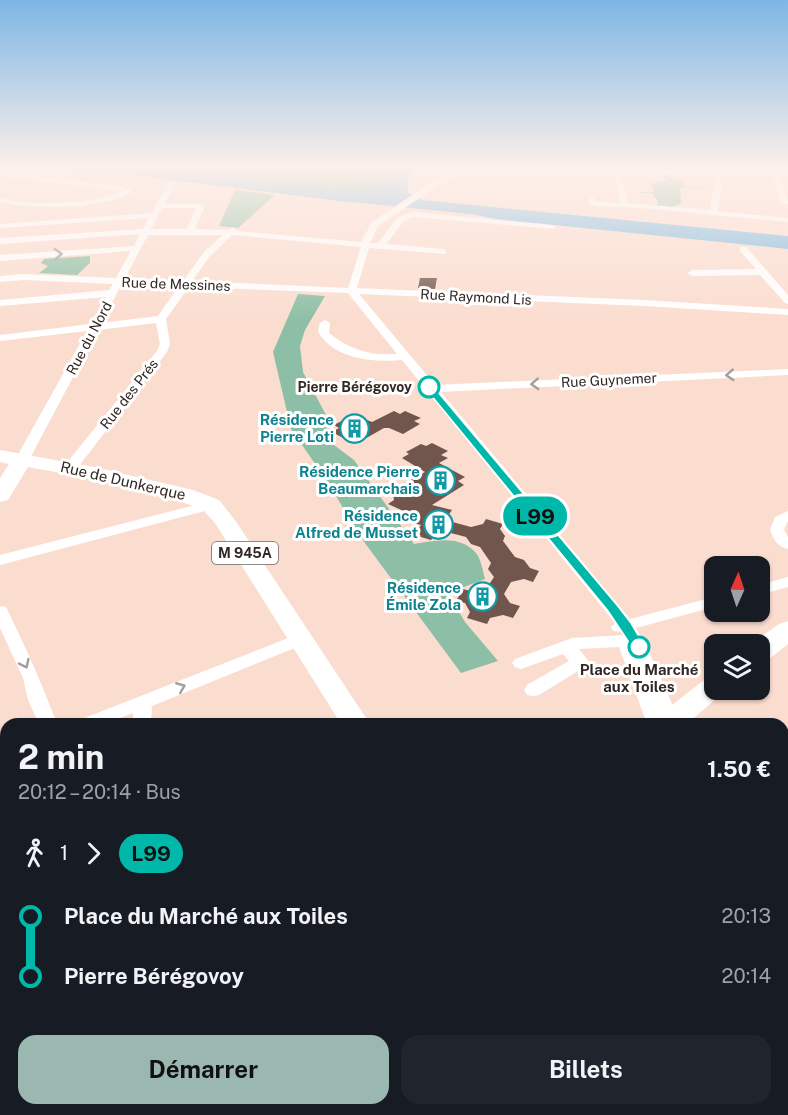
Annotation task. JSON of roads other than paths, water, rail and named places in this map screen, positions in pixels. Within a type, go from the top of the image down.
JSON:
[{"type":"main road","name":"Rue de Dunkerque","points":[[9,466],[70,468],[185,495],[210,505],[224,520],[352,718]]},
{"type":"main road","points":[[0,495],[9,466]]},
{"type":"main road","points":[[770,644],[788,630]]},
{"type":"main road","points":[[675,718],[704,695]]},
{"type":"street","points":[[0,226],[113,218]]},
{"type":"street","name":"Rue du Nord","points":[[9,466],[95,327],[154,218]]},
{"type":"street","points":[[191,229],[196,218]]},
{"type":"street","points":[[384,218],[373,226],[367,235],[364,256],[353,283],[352,292],[598,593],[627,634],[664,718]]},
{"type":"street","points":[[380,246],[404,218]]},
{"type":"street","points":[[456,218],[551,227]]},
{"type":"street","points":[[767,218],[788,220]]},
{"type":"street","points":[[0,241],[191,229],[443,252]]},
{"type":"street","points":[[146,231],[231,231]]},
{"type":"street","points":[[0,348],[3,337],[161,319],[207,254],[231,231]]},
{"type":"street","points":[[0,258],[137,248]]},
{"type":"street","points":[[744,249],[788,301]]},
{"type":"street","points":[[692,273],[763,272]]},
{"type":"street","name":"Rue de Messines","points":[[0,279],[24,277],[352,292]]},
{"type":"street","name":"Rue Raymond Lis","points":[[352,292],[647,306],[674,305],[785,312]]},
{"type":"street","points":[[0,303],[113,293]]},
{"type":"street","name":"Rue des Prés","points":[[70,468],[164,349],[161,319]]},
{"type":"street","points":[[325,322],[323,331],[328,338],[354,353],[379,359],[404,356]]},
{"type":"street","name":"Rue Guynemer","points":[[431,389],[788,372]]},
{"type":"street","points":[[0,560],[210,505]]},
{"type":"street","points":[[788,515],[780,520],[777,530],[788,545]]},
{"type":"street","points":[[770,587],[788,582]]},
{"type":"street","points":[[521,663],[566,646],[627,634],[704,606]]},
{"type":"street","points":[[0,611],[32,678],[37,699],[45,718]]},
{"type":"street","points":[[102,718],[301,639]]},
{"type":"street","points":[[533,690],[585,660],[566,646]]},
{"type":"street","points":[[142,718],[143,702]]},
{"type":"water","points":[[491,218],[605,218],[788,236],[788,249]]},
{"type":"place","name":"Pierre Bérégovoy","points":[[429,387]]},
{"type":"place","name":"Résidence Pierre Loti","points":[[355,429]]},
{"type":"place","name":"Résidence Pierre Beaumarchais","points":[[441,481]]},
{"type":"place","name":"Résidence Alfred de Musset","points":[[439,525]]},
{"type":"place","name":"Résidence Émile Zola","points":[[482,597]]},
{"type":"place","name":"Place du Marché aux Toiles","points":[[639,647]]}]
